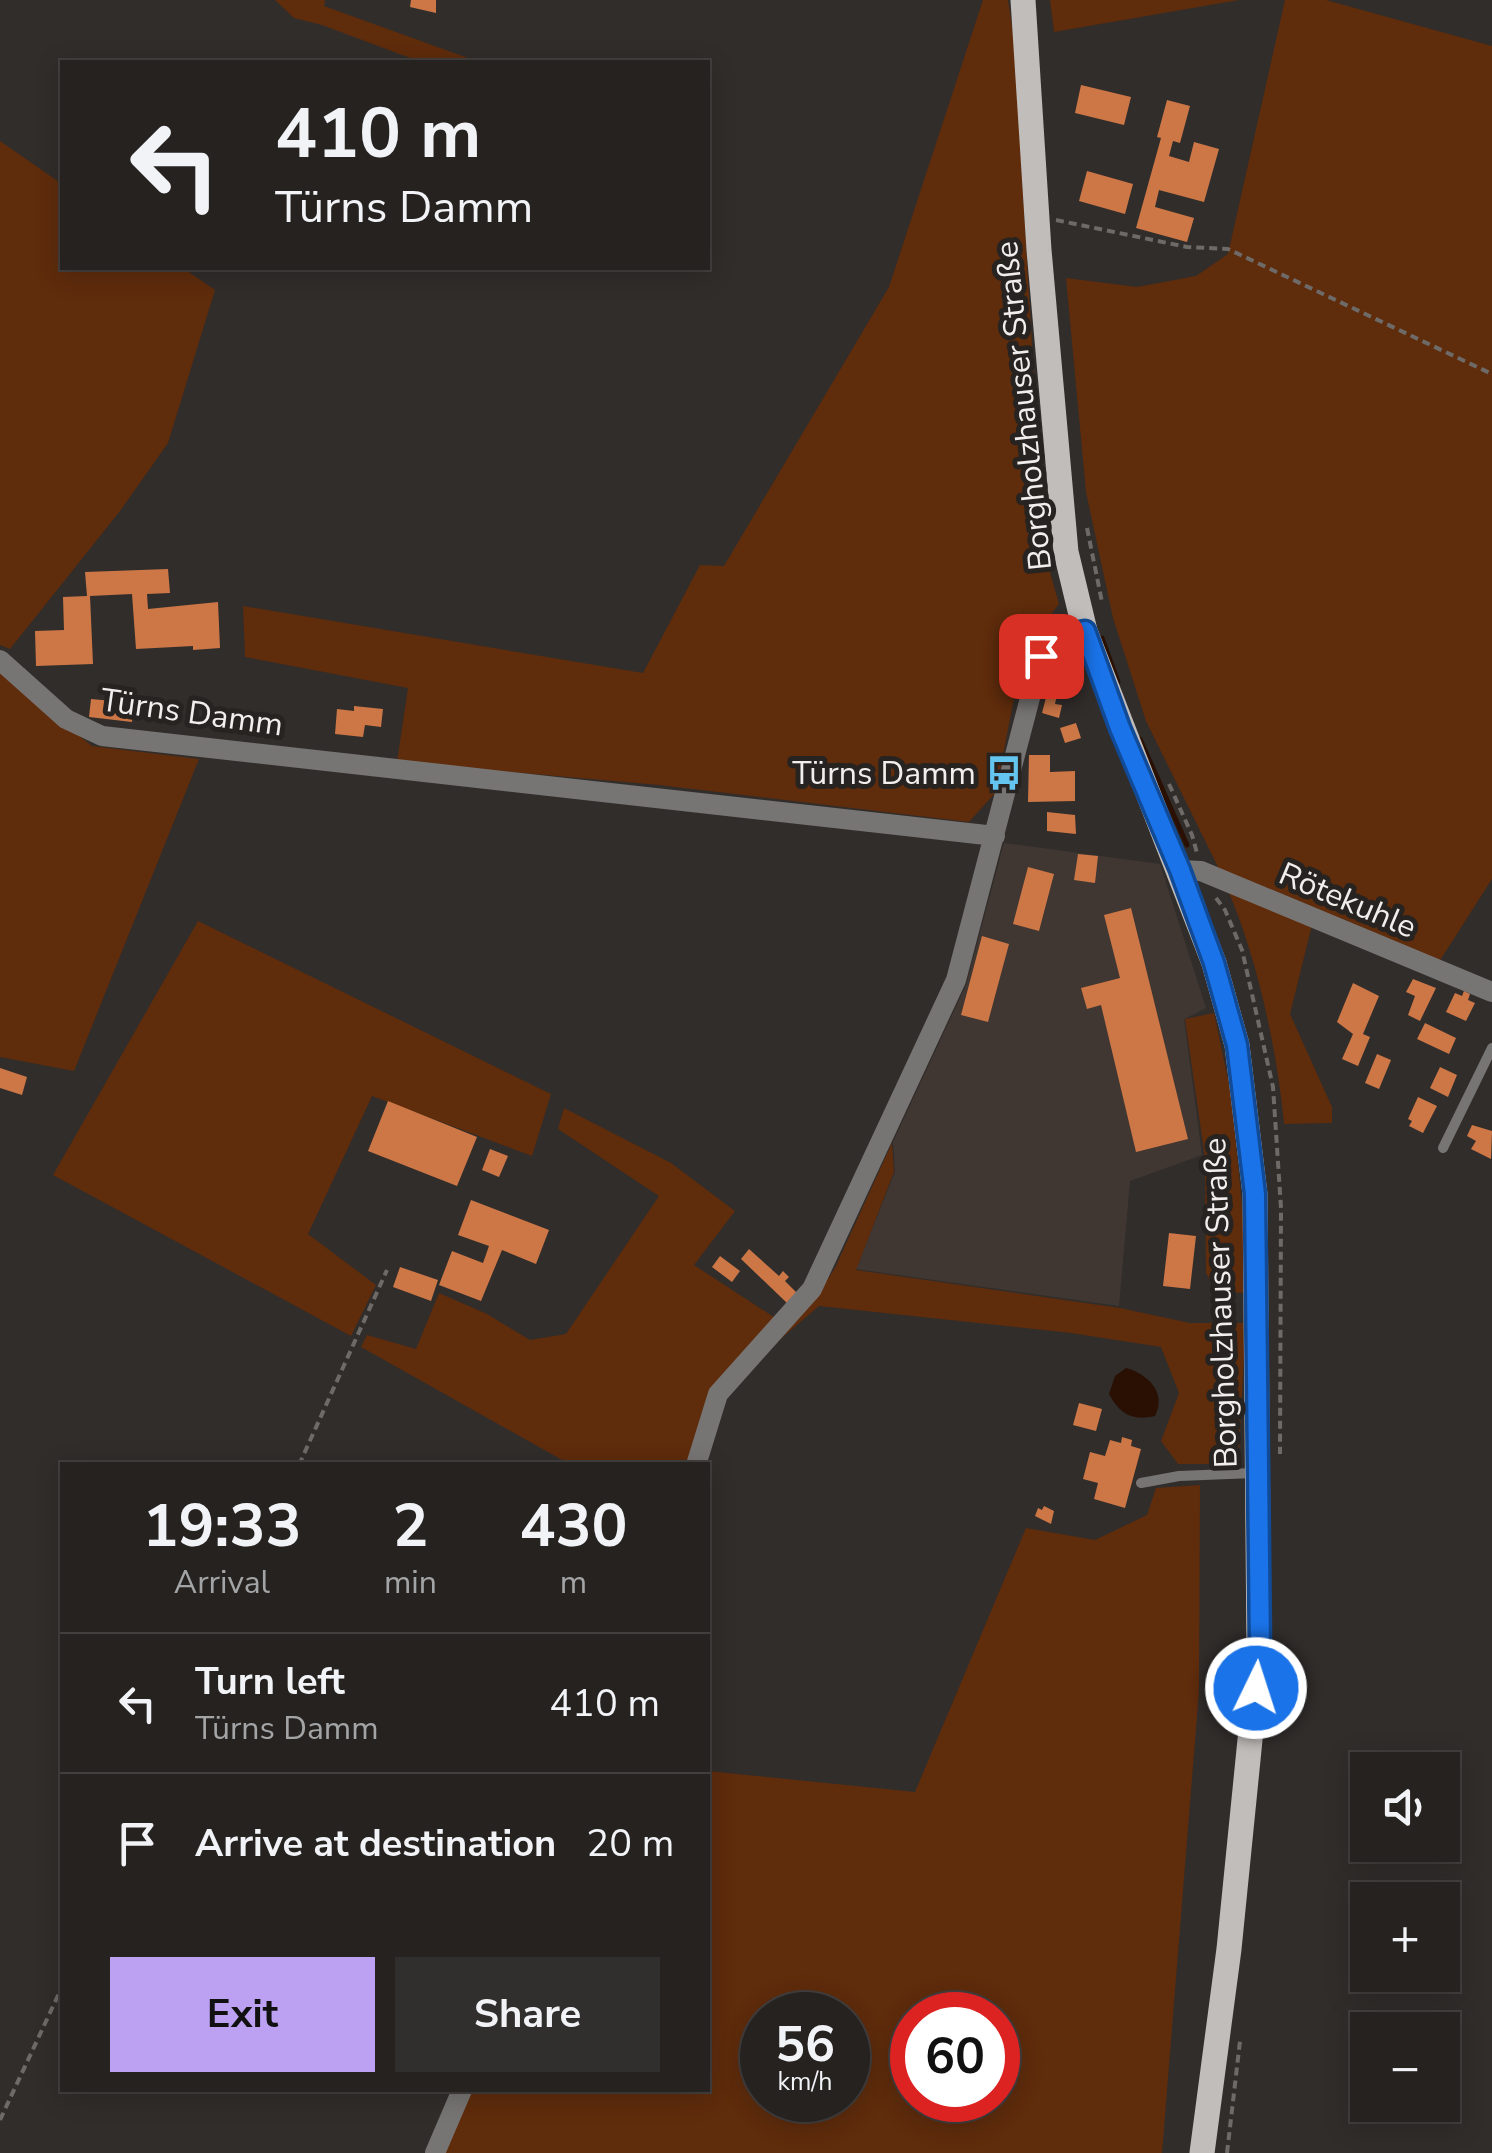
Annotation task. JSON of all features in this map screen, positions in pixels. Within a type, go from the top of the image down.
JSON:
[{"type":"main road","name":"Borgholzhauser Straße","points":[[1023,0],[1039,250],[1066,552],[1085,631],[1120,728],[1191,871],[1237,1045],[1255,1194],[1270,1468],[1260,1650],[1229,1949],[1202,2153]]},
{"type":"street","points":[[697,1462],[718,1394],[812,1289],[956,980],[1041,656],[1070,634],[1085,631]]},
{"type":"street","name":"Türns Damm","points":[[0,660],[66,718],[102,736],[995,836]]},
{"type":"street","name":"Rötekuhle","points":[[1191,871],[1492,992]]},
{"type":"street","points":[[434,2153],[461,2092]]},
{"type":"lane","points":[[1443,1148],[1492,1048]]},
{"type":"lane","points":[[1141,1483],[1270,1468]]},
{"type":"path","points":[[1054,222],[1188,247],[1228,249],[1492,374]]},
{"type":"path","points":[[1084,514],[1102,605]]},
{"type":"path","points":[[1168,781],[1192,835],[1191,871],[1226,910],[1242,950],[1273,1088],[1281,1208],[1270,1468]]},
{"type":"path","points":[[300,1462],[387,1270]]},
{"type":"path","points":[[0,2120],[60,1991]]},
{"type":"path","points":[[1227,2153],[1241,2034]]},
{"type":"shaded area","points":[[275,0],[325,0],[324,6],[473,60],[416,60],[294,18]]},
{"type":"shaded area","points":[[983,0],[1008,0],[1014,39],[1044,551],[1059,604],[1023,651],[996,792],[969,822],[659,785],[397,762],[408,688],[245,657],[243,606],[643,673],[700,565],[724,566],[889,287]]},
{"type":"shaded area","points":[[1050,0],[1239,0],[1054,32]]},
{"type":"shaded area","points":[[1285,0],[1326,0],[1492,46],[1492,879],[1439,962],[1219,869],[1146,721],[1113,618],[1086,492],[1066,278],[1137,287],[1196,276],[1228,254]]},
{"type":"shaded area","points":[[0,141],[60,183],[60,270],[186,270],[215,290],[168,443],[120,511],[10,649],[0,645]]},
{"type":"shaded area","points":[[0,672],[92,746],[199,759],[74,1071],[0,1057]]},
{"type":"shaded area","points":[[1004,843],[1160,864],[1206,1008],[1184,1019],[1202,1155],[1130,1181],[1119,1306],[856,1269],[895,1172],[893,1142],[966,985]]},
{"type":"shaded area","points":[[1227,888],[1312,925],[1290,1014],[1332,1107],[1332,1123],[1284,1124],[1264,1004],[1248,943]]},
{"type":"shaded area","points":[[198,921],[551,1094],[532,1156],[372,1096],[308,1234],[376,1285],[351,1336],[53,1175]]},
{"type":"shaded area","points":[[1214,1013],[1231,1094],[1249,1278],[1243,1293],[1216,1291],[1206,1273],[1205,1158],[1185,1019]]},
{"type":"shaded area","points":[[564,1108],[671,1163],[735,1211],[694,1265],[786,1325],[820,1291],[835,1268],[892,1143],[894,1172],[856,1270],[1120,1308],[1190,1323],[1243,1323],[1239,1451],[1221,1464],[1178,1464],[1161,1441],[1179,1393],[1161,1347],[1071,1333],[819,1306],[770,1348],[724,1397],[702,1462],[566,1462],[361,1347],[367,1335],[416,1349],[439,1293],[487,1314],[530,1340],[566,1334],[659,1196],[558,1129]]},
{"type":"shaded area","points":[[1126,1368],[1142,1375],[1157,1392],[1155,1416],[1128,1415],[1113,1401],[1109,1394],[1115,1376]]},
{"type":"shaded area","points":[[1200,1485],[1199,1691],[1162,2153],[441,2153],[468,2092],[710,2092],[710,1771],[915,1792],[1026,1528],[1095,1540],[1147,1515],[1156,1488]]},
{"type":"building","points":[[411,0],[436,0],[436,13],[410,7]]},
{"type":"building","points":[[1081,85],[1131,97],[1124,125],[1075,113]]},
{"type":"building","points":[[1167,100],[1190,106],[1180,143],[1173,141],[1169,156],[1189,162],[1194,142],[1219,149],[1204,202],[1159,190],[1155,207],[1194,218],[1187,242],[1136,228],[1161,138],[1157,137]]},
{"type":"building","points":[[1087,171],[1133,184],[1125,214],[1079,201]]},
{"type":"building","points":[[168,569],[170,593],[147,594],[148,609],[218,602],[220,648],[136,649],[132,594],[90,596],[93,664],[36,666],[35,631],[64,630],[63,597],[87,596],[85,572]]},
{"type":"building","points":[[1050,682],[1059,685],[1055,704],[1062,705],[1059,718],[1042,713]]},
{"type":"building","points":[[91,699],[134,703],[132,722],[89,717]]},
{"type":"building","points":[[354,706],[383,709],[381,727],[365,725],[363,737],[335,734],[337,709],[354,711]]},
{"type":"building","points":[[1076,723],[1081,738],[1065,743],[1060,728]]},
{"type":"building","points":[[1029,755],[1050,755],[1050,772],[1075,771],[1075,801],[1028,802]]},
{"type":"building","points":[[1047,812],[1075,815],[1076,834],[1047,831]]},
{"type":"building","points":[[1078,854],[1098,856],[1095,883],[1074,880]]},
{"type":"building","points":[[1028,867],[1054,874],[1039,931],[1013,924]]},
{"type":"building","points":[[1131,908],[1188,1139],[1136,1152],[1101,1005],[1087,1009],[1081,988],[1120,978],[1104,915]]},
{"type":"building","points":[[982,936],[1009,944],[988,1022],[961,1015]]},
{"type":"building","points":[[1413,979],[1436,988],[1420,1021],[1408,1015],[1415,996],[1406,992]]},
{"type":"building","points":[[1353,983],[1379,996],[1363,1034],[1370,1037],[1358,1066],[1342,1059],[1353,1034],[1337,1022]]},
{"type":"building","points":[[1464,991],[1470,994],[1468,1000],[1475,1003],[1466,1021],[1446,1012],[1455,993],[1462,996]]},
{"type":"building","points":[[1425,1023],[1456,1038],[1449,1054],[1417,1039]]},
{"type":"building","points":[[1377,1054],[1391,1060],[1379,1089],[1365,1083]]},
{"type":"building","points":[[1440,1067],[1457,1075],[1448,1097],[1430,1088]]},
{"type":"building","points":[[0,1068],[27,1077],[22,1095],[0,1088]]},
{"type":"building","points":[[1418,1097],[1437,1106],[1423,1133],[1409,1126],[1412,1121],[1408,1119]]},
{"type":"building","points":[[388,1101],[477,1137],[457,1186],[368,1151]]},
{"type":"building","points":[[1472,1125],[1492,1131],[1491,1159],[1471,1149],[1476,1141],[1467,1136]]},
{"type":"building","points":[[490,1149],[508,1156],[499,1177],[482,1170]]},
{"type":"building","points":[[471,1200],[549,1230],[536,1264],[502,1250],[481,1301],[439,1285],[452,1251],[483,1263],[489,1246],[458,1235]]},
{"type":"building","points":[[1169,1233],[1196,1236],[1190,1289],[1163,1286]]},
{"type":"building","points":[[749,1249],[779,1276],[783,1271],[789,1277],[785,1281],[797,1293],[787,1303],[741,1259]]},
{"type":"building","points":[[720,1256],[740,1271],[732,1282],[712,1267]]},
{"type":"building","points":[[400,1267],[438,1280],[431,1301],[393,1287]]},
{"type":"building","points":[[1079,1403],[1102,1409],[1096,1431],[1073,1425]]},
{"type":"building","points":[[1122,1437],[1141,1449],[1125,1508],[1094,1499],[1098,1483],[1083,1479],[1090,1452],[1105,1456],[1110,1440],[1121,1443]]},
{"type":"building","points":[[1044,1506],[1054,1511],[1051,1524],[1035,1516],[1038,1508],[1042,1510]]},
{"type":"waterway","points":[[1102,638],[1118,682]]},
{"type":"waterway","points":[[1140,739],[1187,845]]},
{"type":"place","name":"Türns Damm","points":[[1004,773]]},
{"type":"route","points":[[1041,656],[1070,634],[1085,631],[1120,728],[1180,870],[1214,963],[1237,1045],[1255,1194],[1260,1650],[1256,1688]]}]
